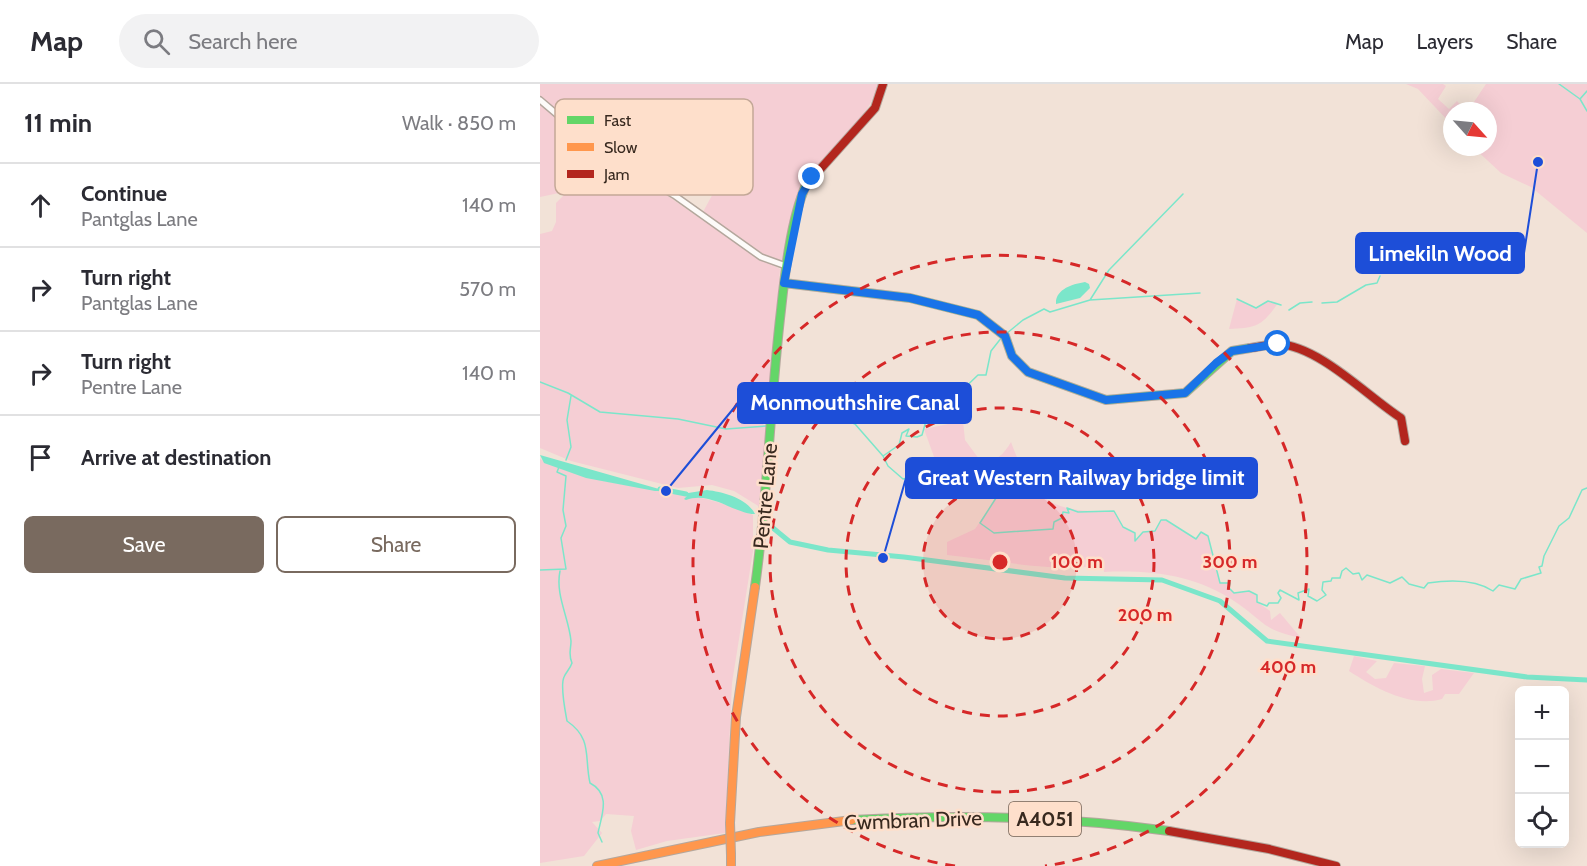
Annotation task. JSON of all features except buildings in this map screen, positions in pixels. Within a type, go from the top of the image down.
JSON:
[{"type":"street","name":"Pentre Lane","points":[[731,866],[730,823],[736,717],[765,518],[786,266],[805,186],[874,108],[883,84]]},
{"type":"street","points":[[540,100],[555,113]]},
{"type":"street","points":[[674,195],[761,257],[786,266]]},
{"type":"street","points":[[784,283],[910,298],[978,315],[1002,333],[1012,356],[1028,372],[1106,400],[1185,393],[1232,351],[1278,344],[1307,351],[1348,377],[1373,400],[1401,418],[1405,441]]},
{"type":"street","name":"Cwmbran Drive","points":[[597,866],[694,844],[784,828],[883,820],[972,817],[1046,819],[1170,831],[1254,846],[1336,866]]},
{"type":"shaded area","points":[[540,84],[879,84],[857,124],[805,182],[800,192],[784,262],[766,256],[703,212],[712,195],[753,195],[753,99],[555,99],[555,109],[540,98]]},
{"type":"shaded area","points":[[1406,84],[1443,84],[1446,86],[1438,99],[1443,104],[1443,115],[1418,89]]},
{"type":"shaded area","points":[[1486,84],[1587,84],[1587,233],[1531,187],[1501,173],[1483,156],[1497,156],[1497,102],[1474,102]]},
{"type":"shaded area","points":[[540,105],[555,116],[555,194],[540,197]]},
{"type":"shaded area","points":[[564,195],[667,195],[740,246],[780,269],[768,409],[763,425],[766,426],[760,507],[734,491],[712,485],[678,488],[571,461],[540,448],[540,234],[552,231],[556,222],[556,203]]},
{"type":"shaded area","points":[[1085,282],[1090,288],[1080,298],[1056,304],[1056,299],[1062,291]]},
{"type":"shaded area","points":[[1237,299],[1256,308],[1268,301],[1278,303],[1268,317],[1258,324],[1246,328],[1229,329]]},
{"type":"shaded area","points":[[963,421],[965,440],[982,463],[1000,456],[1011,442],[1027,478],[1036,490],[1059,506],[1092,511],[1114,511],[1123,527],[1135,533],[1136,540],[1143,532],[1155,531],[1161,520],[1166,520],[1196,539],[1201,532],[1208,536],[1220,582],[1230,583],[1229,588],[1234,593],[1249,591],[1257,595],[1257,602],[1270,611],[1271,620],[1280,613],[1301,638],[1272,629],[1237,603],[1206,586],[1174,576],[1139,572],[1104,572],[1103,565],[1044,567],[947,555],[947,542],[975,529],[996,499],[985,494],[986,485],[982,476],[979,475],[973,479],[976,486],[969,489],[942,479],[924,429]]},
{"type":"shaded area","points":[[540,455],[666,491],[586,478],[544,463]]},
{"type":"shaded area","points":[[540,459],[593,478],[700,498],[753,515],[753,551],[732,683],[725,833],[667,841],[636,850],[631,831],[634,816],[606,814],[600,821],[592,822],[602,833],[584,856],[540,863]]},
{"type":"shaded area","points":[[707,490],[727,494],[741,500],[755,514],[740,511],[714,500],[695,498],[686,500],[684,499],[687,496],[682,494]]},
{"type":"shaded area","points":[[1354,656],[1377,661],[1366,672],[1375,679],[1386,678],[1394,663],[1425,666],[1422,679],[1424,693],[1433,690],[1432,675],[1441,669],[1474,673],[1459,694],[1445,694],[1442,699],[1418,701],[1382,690],[1349,671]]},
{"type":"waterway","points":[[1559,84],[1580,99],[1587,111]]},
{"type":"waterway","points":[[1580,99],[1587,91]]},
{"type":"waterway","points":[[1090,300],[1109,270],[1183,194]]},
{"type":"waterway","points":[[1322,303],[1337,302],[1366,285],[1377,283],[1380,276]]},
{"type":"waterway","points":[[1006,334],[1023,320],[1044,309],[1050,312],[1090,300],[1200,293]]},
{"type":"waterway","points":[[1237,299],[1256,308],[1268,301],[1281,305]]},
{"type":"waterway","points":[[1289,310],[1300,303],[1312,302]]},
{"type":"waterway","points":[[780,420],[809,423],[825,412],[855,424],[883,456],[899,445],[902,433],[909,429],[906,436],[922,435],[926,421],[936,409],[942,394],[954,398],[978,375],[986,375],[991,351],[1002,337]]},
{"type":"waterway","points":[[540,382],[568,393],[600,412],[678,419],[726,429],[766,426]]},
{"type":"waterway","points":[[566,460],[571,447],[567,420],[571,396]]},
{"type":"waterway","points":[[883,456],[888,466],[903,479],[921,474],[969,489],[976,486],[973,479],[979,475],[982,476],[986,483],[985,494],[996,498],[980,523],[994,533],[1053,529],[1054,522],[1062,518],[1063,512],[1069,513],[1067,508],[1078,512],[1114,511],[1123,527],[1135,533],[1135,541],[1143,532],[1155,531],[1161,520],[1166,520],[1196,539],[1201,532],[1208,536],[1220,583],[1230,583],[1229,588],[1234,593],[1249,591],[1257,595],[1257,602],[1267,606],[1269,603],[1278,603],[1281,598],[1278,593],[1280,590],[1299,600],[1298,593],[1309,589],[1308,596],[1317,601],[1326,595],[1322,590],[1323,582],[1331,581],[1332,578],[1340,578],[1342,571],[1346,568],[1353,574],[1359,573],[1362,580],[1367,575],[1390,583],[1402,577],[1409,584],[1424,588],[1428,583],[1453,581],[1470,582],[1493,591],[1499,585],[1515,589],[1521,579],[1541,573],[1539,567],[1542,566],[1544,556],[1559,526],[1569,518],[1582,490],[1587,488]]},
{"type":"waterway","points":[[540,570],[566,569],[561,538],[566,526],[563,510],[566,476],[557,472],[559,467]]},
{"type":"waterway","points":[[660,489],[686,494]]},
{"type":"waterway","points":[[773,528],[790,542],[828,550],[904,557],[1065,578],[1162,580],[1220,601],[1267,641],[1527,677],[1587,680]]},
{"type":"waterway","points":[[560,571],[559,589],[570,632],[572,663],[563,681],[564,705],[567,721],[581,735],[584,742],[590,783],[597,788],[603,799],[603,812],[598,833],[602,842]]},
{"type":"traffic: fast","points":[[755,587],[784,279],[796,214],[806,185]]},
{"type":"traffic: fast","points":[[784,283],[910,298],[978,315],[1005,336],[1012,356],[1028,372],[1106,400],[1185,393],[1232,351],[1250,348]]},
{"type":"traffic: fast","points":[[852,820],[932,817],[1050,819],[1169,831]]},
{"type":"traffic: slow","points":[[730,823],[736,717],[755,587]]},
{"type":"traffic: slow","points":[[597,866],[759,832],[852,820]]},
{"type":"traffic: slow","points":[[730,823],[731,855]]},
{"type":"traffic: slow","points":[[731,855],[731,866]]},
{"type":"traffic: jam","points":[[806,185],[875,108],[883,84]]},
{"type":"traffic: jam","points":[[1250,348],[1278,344],[1294,347],[1326,362],[1401,418],[1405,441]]},
{"type":"traffic: jam","points":[[1169,831],[1269,849],[1336,866]]},
{"type":"place","name":"Limekiln Wood","points":[[1538,162]]},
{"type":"place","name":"Monmouthshire Canal","points":[[666,491]]},
{"type":"place","name":"Great Western Railway bridge limit","points":[[883,558]]},
{"type":"route","points":[[812,177],[805,186],[798,208],[784,283],[910,298],[978,315],[1005,336],[1012,356],[1028,372],[1065,386],[1106,400],[1185,393],[1232,351],[1278,344]]}]
